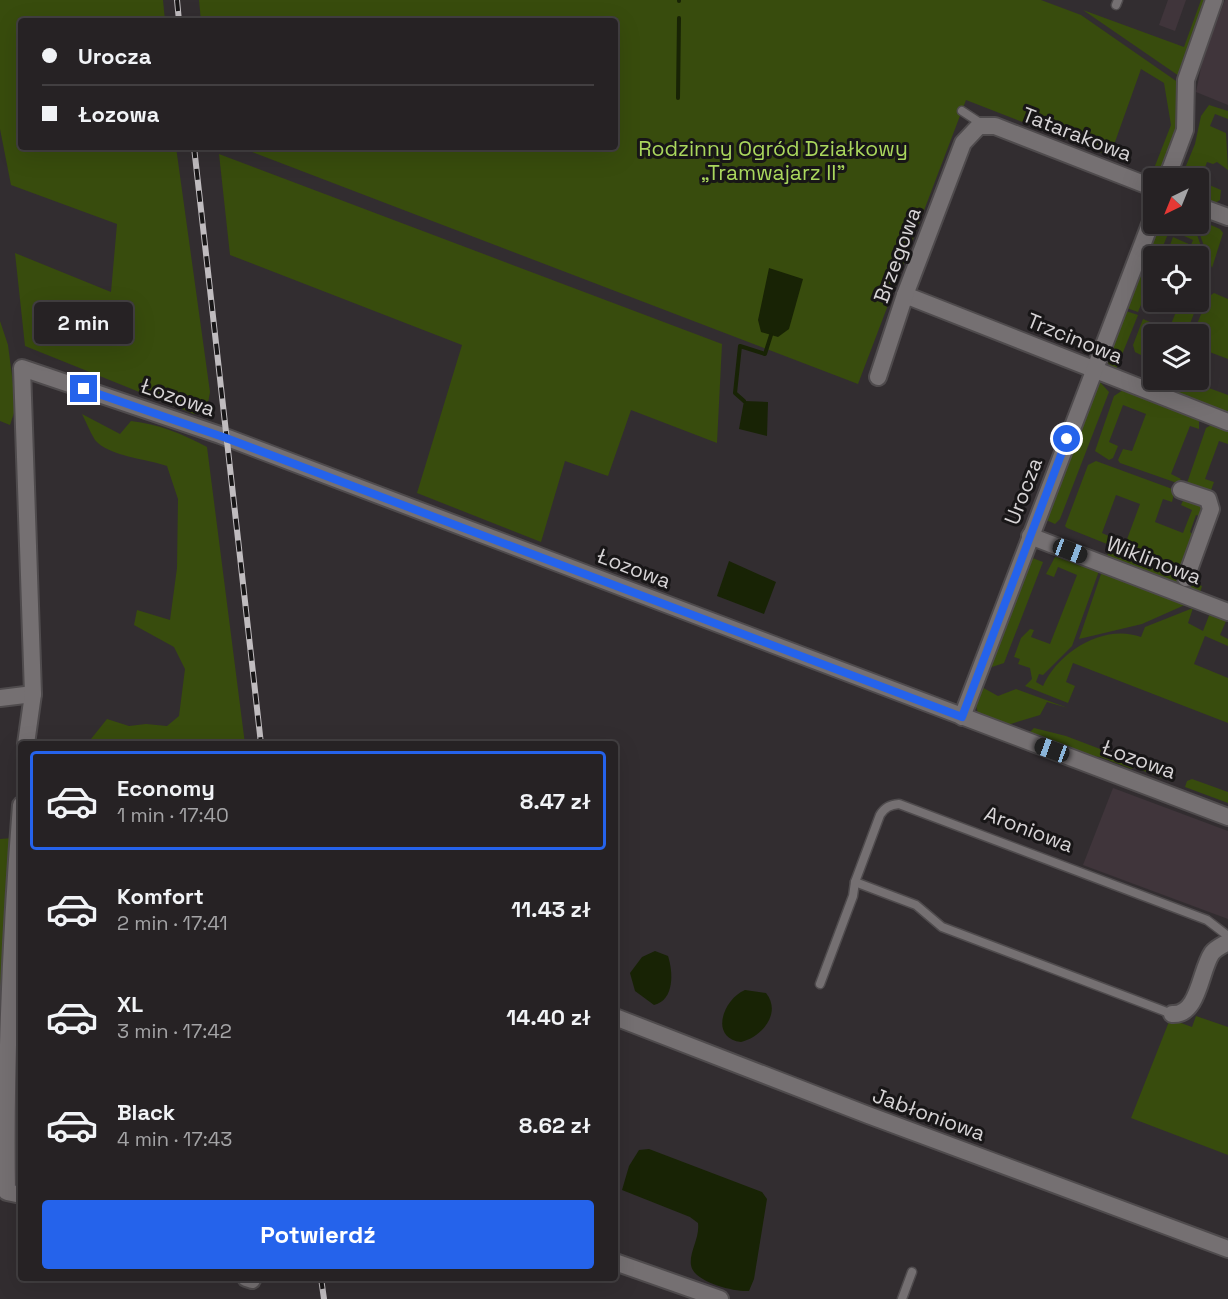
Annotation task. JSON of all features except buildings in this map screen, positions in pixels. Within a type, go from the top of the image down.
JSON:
[{"type":"street","points":[[1171,168],[1185,130],[1186,80],[1214,0]]},
{"type":"street","name":"Tatarakowa","points":[[984,124],[995,126],[1143,184]]},
{"type":"street","name":"Brzegowa","points":[[878,377],[905,295],[960,151],[972,132],[984,124]]},
{"type":"street","points":[[1209,210],[1228,217]]},
{"type":"street","name":"Urocza","points":[[962,717],[1146,234]]},
{"type":"street","name":"Trzcinowa","points":[[905,295],[1228,422]]},
{"type":"street","name":"Łozowa","points":[[33,694],[21,368],[226,438],[1228,817]]},
{"type":"street","points":[[1181,490],[1208,499],[1210,509],[1186,578]]},
{"type":"street","name":"Wiklinowa","points":[[1030,536],[1228,612]]},
{"type":"street","points":[[0,698],[33,694],[26,741]]},
{"type":"street","points":[[14,1194],[18,924]]},
{"type":"street","points":[[1172,1014],[1188,1009],[1211,955],[1228,942]]},
{"type":"street","name":"Jabłoniowa","points":[[618,1018],[856,1111],[1228,1249]]},
{"type":"street","points":[[618,1263],[720,1299]]},
{"type":"lane","points":[[962,111],[984,124]]},
{"type":"lane","name":"Aroniowa","points":[[820,984],[880,815],[885,808],[899,804],[1207,920],[1228,936]]},
{"type":"lane","points":[[855,882],[915,905],[942,927],[1172,1014]]},
{"type":"lane","points":[[902,1299],[912,1272]]},
{"type":"shaded area","points":[[1168,0],[1186,0],[1175,31],[1159,25]]},
{"type":"shaded area","points":[[1225,0],[1228,0],[1228,105],[1196,92],[1203,58]]},
{"type":"shaded area","points":[[769,268],[803,279],[789,329],[778,337],[761,332],[758,320]]},
{"type":"shaded area","points":[[744,401],[768,402],[767,436],[739,429]]},
{"type":"shaded area","points":[[729,561],[776,582],[764,614],[717,596]]},
{"type":"shaded area","points":[[1113,788],[1228,831],[1228,919],[1083,865]]},
{"type":"shaded area","points":[[655,951],[668,956],[671,984],[666,997],[654,1005],[635,991],[630,973],[642,957]]},
{"type":"shaded area","points":[[745,990],[766,993],[772,1008],[771,1016],[762,1030],[741,1042],[731,1039],[722,1026],[726,1009],[731,1001]]},
{"type":"shaded area","points":[[649,1149],[762,1192],[767,1199],[754,1279],[749,1291],[715,1285],[693,1271],[691,1260],[698,1223],[690,1217],[622,1190],[629,1166],[639,1150]]},
{"type":"green space","points":[[0,0],[163,0],[165,18],[18,18],[18,150],[176,150],[210,392],[206,414],[194,414],[25,346],[15,253],[111,292],[117,224],[11,185],[0,129]]},
{"type":"green space","name":"Rodzinny Ogród Działkowy „Tramwajarz II”","points":[[199,0],[1041,0],[1081,15],[1179,83],[1181,118],[1162,168],[1154,168],[1171,125],[1164,83],[1141,69],[1110,156],[966,100],[858,384],[247,150],[618,150],[618,18],[201,18]]},
{"type":"green space","points":[[1201,0],[1207,0],[1179,76],[1083,10],[1184,47]]},
{"type":"green space","points":[[1209,105],[1228,111],[1228,119],[1215,114],[1210,126],[1226,133],[1228,170],[1217,162],[1213,164],[1207,162],[1205,168],[1185,168],[1195,144],[1201,116]]},
{"type":"green space","points":[[219,154],[722,344],[717,443],[631,410],[608,476],[565,461],[541,542],[417,493],[462,345],[230,255]]},
{"type":"green space","points":[[1209,185],[1221,190],[1220,200],[1215,203],[1209,200]]},
{"type":"green space","points":[[1209,224],[1220,229],[1223,233],[1212,268],[1209,260],[1209,246],[1204,246],[1200,234],[1209,234]]},
{"type":"green space","points":[[1152,234],[1168,234],[1163,246],[1147,246]]},
{"type":"green space","points":[[1180,234],[1197,234],[1201,246],[1170,246],[1173,237],[1191,245],[1193,240]]},
{"type":"green space","points":[[1141,263],[1143,264],[1143,300],[1138,312],[1124,307]]},
{"type":"green space","points":[[1214,293],[1228,299],[1228,359],[1209,352],[1209,324],[1197,324],[1202,312],[1209,312],[1209,296]]},
{"type":"green space","points":[[1123,310],[1138,315],[1115,372],[1106,360]]},
{"type":"green space","points":[[1176,312],[1195,312],[1190,324],[1171,324]]},
{"type":"green space","points":[[1143,319],[1150,322],[1143,324],[1143,356],[1135,352],[1133,345]]},
{"type":"green space","points":[[0,321],[8,345],[16,407],[10,425],[0,421]]},
{"type":"green space","points":[[1099,381],[1109,392],[1060,519],[1055,524],[1044,519]]},
{"type":"green space","points":[[1209,388],[1228,395],[1228,415],[1161,390],[1209,390]]},
{"type":"green space","points":[[1123,390],[1199,420],[1199,429],[1190,426],[1171,474],[1181,479],[1177,483],[1120,463],[1118,460],[1123,449],[1132,451],[1146,414],[1123,405],[1109,442],[1118,446],[1113,458],[1109,460],[1095,451],[1114,396]]},
{"type":"green space","points":[[82,414],[120,434],[131,421],[141,422],[170,430],[207,447],[245,741],[89,741],[107,719],[129,726],[146,724],[167,726],[179,716],[185,669],[174,647],[134,625],[137,610],[170,620],[177,568],[178,499],[167,466],[109,450],[95,440]]},
{"type":"green space","points":[[1213,424],[1228,429],[1228,444],[1219,441],[1205,479],[1214,482],[1210,493],[1190,489],[1187,483],[1206,428]]},
{"type":"green space","points":[[1096,461],[1175,490],[1172,502],[1163,499],[1155,522],[1183,533],[1192,510],[1181,505],[1186,494],[1204,502],[1204,518],[1196,515],[1190,532],[1196,537],[1183,574],[1114,546],[1117,539],[1126,542],[1140,504],[1116,495],[1102,533],[1111,537],[1107,544],[1065,526],[1088,465]]},
{"type":"green space","points":[[1109,551],[1202,586],[1200,593],[1106,558]]},
{"type":"green space","points":[[1030,557],[1043,562],[1004,663],[989,668]]},
{"type":"green space","points":[[1055,557],[1062,557],[1099,571],[1072,646],[1043,675],[1039,674],[1036,682],[1043,686],[1059,662],[1084,643],[1112,634],[1141,637],[1145,627],[1193,608],[1188,623],[1203,631],[1210,613],[1227,619],[1220,635],[1228,639],[1228,646],[1205,636],[1194,664],[1228,678],[1228,723],[1073,663],[1066,682],[1075,686],[1068,703],[1025,686],[1032,679],[1030,668],[1018,664],[1020,659],[1014,657],[1021,638],[1030,629],[1034,630],[1031,637],[1050,644],[1077,575],[1058,567],[1054,577],[1046,574]]},
{"type":"green space","points":[[1102,571],[1187,604],[1142,624],[1079,639]]},
{"type":"green space","points":[[980,686],[998,696],[1016,689],[1068,708],[1047,702],[1040,715],[1004,726],[978,713],[975,703]]},
{"type":"green space","points":[[1034,728],[1066,736],[1171,776],[1173,782],[1133,767],[1132,769],[1100,757],[1090,756],[1029,733]]},
{"type":"green space","points":[[1192,779],[1228,792],[1228,803],[1185,787],[1187,781]]},
{"type":"green space","points":[[13,838],[0,1186],[0,839]]},
{"type":"green space","points":[[1196,1016],[1228,1027],[1228,1155],[1131,1118],[1170,1019],[1192,1027]]},
{"type":"waterway","points":[[678,98],[679,18]]},
{"type":"waterway","points":[[744,401],[735,393],[740,346],[765,354],[771,335]]},
{"type":"railway","points":[[177,0],[179,18]]},
{"type":"railway","points":[[194,150],[261,741]]},
{"type":"railway","points":[[321,1281],[324,1299]]},
{"type":"route","points":[[84,389],[226,438],[962,717],[1067,439]]}]
